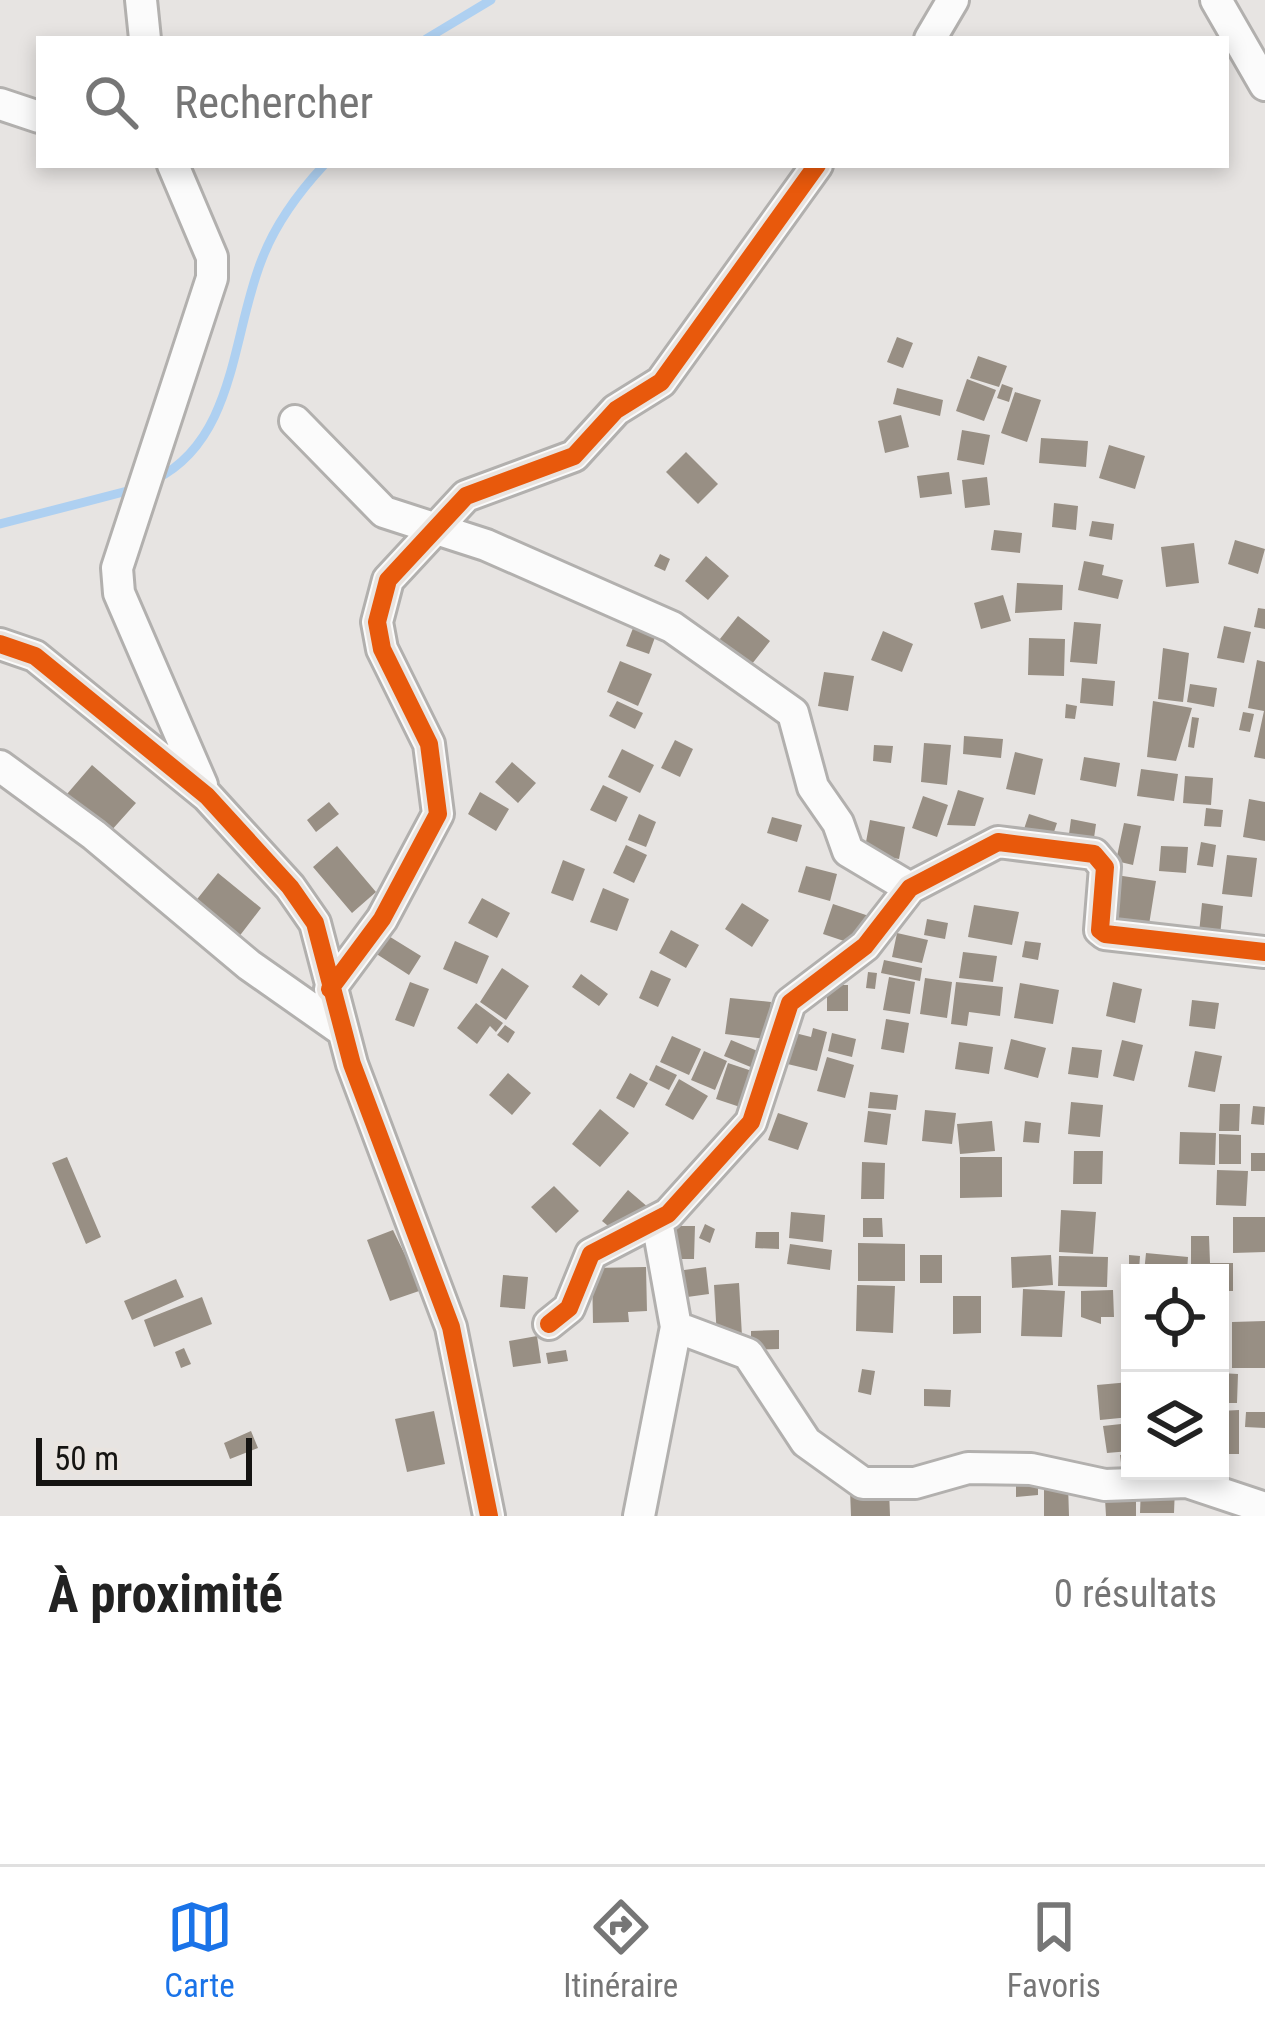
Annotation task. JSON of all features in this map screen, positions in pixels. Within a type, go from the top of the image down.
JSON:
[{"type":"street","points":[[141,0],[145,36]]},
{"type":"street","points":[[932,36],[953,0]]},
{"type":"street","points":[[1216,0],[1265,85]]},
{"type":"street","points":[[0,104],[36,116]]},
{"type":"street","points":[[170,168],[212,256],[212,278],[117,568],[119,593],[206,796]]},
{"type":"street","points":[[330,989],[382,919],[438,814],[430,744],[395,681],[377,622],[388,580],[429,530],[466,496],[574,456],[616,410],[661,382],[815,168]]},
{"type":"street","points":[[295,421],[383,512],[486,545],[703,644],[794,713],[813,787],[838,823],[848,851],[910,888]]},
{"type":"street","points":[[0,644],[35,656],[206,796],[290,887],[315,923],[343,1030],[451,1327],[489,1516]]},
{"type":"street","points":[[0,766],[94,835],[249,965],[343,1030]]},
{"type":"street","points":[[549,1324],[569,1308],[592,1254],[657,1221],[751,1123],[790,1003],[865,946],[910,888],[998,842],[1094,854],[1105,867],[1100,930],[1105,934],[1265,952]]},
{"type":"street","points":[[639,1516],[676,1328],[657,1221]]},
{"type":"street","points":[[676,1328],[748,1354],[806,1442],[863,1483],[915,1483],[968,1468],[1030,1469],[1105,1485],[1187,1482],[1265,1508]]},
{"type":"building","points":[[897,337],[913,343],[903,368],[887,362]]},
{"type":"building","points":[[978,356],[1007,366],[999,387],[970,378]]},
{"type":"building","points":[[967,379],[996,390],[984,421],[956,411]]},
{"type":"building","points":[[1002,384],[1013,388],[1009,402],[997,398]]},
{"type":"building","points":[[897,388],[943,400],[940,416],[893,404]]},
{"type":"building","points":[[1015,392],[1041,400],[1027,442],[1001,433]]},
{"type":"building","points":[[901,415],[909,447],[885,453],[878,421]]},
{"type":"building","points":[[962,430],[990,435],[984,465],[957,460]]},
{"type":"building","points":[[1041,438],[1088,441],[1086,467],[1039,463]]},
{"type":"building","points":[[1109,445],[1145,456],[1135,489],[1099,478]]},
{"type":"building","points":[[686,452],[718,484],[698,504],[666,472]]},
{"type":"building","points":[[949,472],[952,494],[920,498],[917,476]]},
{"type":"building","points":[[987,477],[990,505],[965,508],[962,480]]},
{"type":"building","points":[[1054,503],[1078,506],[1076,530],[1052,527]]},
{"type":"building","points":[[1092,521],[1114,524],[1112,540],[1089,536]]},
{"type":"building","points":[[994,530],[1022,533],[1020,553],[991,550]]},
{"type":"building","points":[[1235,540],[1265,549],[1258,574],[1228,564]]},
{"type":"building","points":[[1194,543],[1199,583],[1166,587],[1161,547]]},
{"type":"building","points":[[660,554],[670,559],[665,571],[654,566]]},
{"type":"building","points":[[706,556],[729,576],[708,600],[685,581]]},
{"type":"building","points":[[1084,561],[1104,565],[1102,575],[1123,580],[1118,599],[1078,590]]},
{"type":"building","points":[[1017,583],[1063,585],[1062,610],[1015,613]]},
{"type":"building","points":[[1003,595],[1011,621],[981,629],[974,603]]},
{"type":"building","points":[[1258,608],[1265,609],[1265,629],[1254,627]]},
{"type":"building","points":[[738,616],[770,641],[748,669],[716,644]]},
{"type":"building","points":[[637,618],[659,626],[649,654],[626,646]]},
{"type":"building","points":[[1074,622],[1101,624],[1097,664],[1070,662]]},
{"type":"building","points":[[1224,626],[1251,632],[1244,663],[1217,658]]},
{"type":"building","points":[[883,631],[913,644],[902,672],[871,660]]},
{"type":"building","points":[[1029,638],[1065,639],[1064,676],[1028,675]]},
{"type":"building","points":[[1163,648],[1189,653],[1183,702],[1158,699]]},
{"type":"building","points":[[1257,660],[1265,662],[1265,759],[1254,757],[1264,711],[1248,708]]},
{"type":"building","points":[[620,661],[652,674],[638,706],[607,692]]},
{"type":"building","points":[[824,672],[854,676],[848,711],[818,706]]},
{"type":"building","points":[[1082,678],[1115,681],[1113,706],[1080,703]]},
{"type":"building","points":[[1190,684],[1217,688],[1214,707],[1187,702]]},
{"type":"building","points":[[617,701],[643,713],[635,729],[609,716]]},
{"type":"building","points":[[1153,701],[1192,708],[1176,761],[1147,757]]},
{"type":"building","points":[[1066,704],[1077,706],[1075,719],[1065,718]]},
{"type":"building","points":[[1243,712],[1254,714],[1250,732],[1239,730]]},
{"type":"building","points":[[1192,717],[1199,718],[1194,748],[1188,747]]},
{"type":"building","points":[[964,736],[1003,739],[1001,758],[963,754]]},
{"type":"building","points":[[675,740],[693,749],[680,777],[661,768]]},
{"type":"building","points":[[924,743],[951,745],[947,785],[921,782]]},
{"type":"building","points":[[874,745],[893,746],[891,763],[873,761]]},
{"type":"building","points":[[622,749],[654,765],[640,793],[608,777]]},
{"type":"building","points":[[1015,752],[1043,759],[1035,795],[1006,789]]},
{"type":"building","points":[[1084,757],[1120,763],[1116,787],[1080,780]]},
{"type":"building","points":[[512,762],[536,783],[518,803],[495,782]]},
{"type":"building","points":[[92,765],[136,803],[110,832],[67,794]]},
{"type":"building","points":[[1141,769],[1178,774],[1174,801],[1137,796]]},
{"type":"building","points":[[1185,776],[1213,778],[1211,805],[1183,803]]},
{"type":"building","points":[[603,785],[628,797],[616,822],[590,810]]},
{"type":"building","points":[[958,790],[984,798],[975,826],[947,825]]},
{"type":"building","points":[[480,792],[509,809],[496,831],[468,814]]},
{"type":"building","points":[[923,796],[948,805],[937,837],[912,828]]},
{"type":"building","points":[[1249,799],[1265,802],[1265,841],[1243,837]]},
{"type":"building","points":[[329,802],[339,814],[316,832],[307,820]]},
{"type":"building","points":[[1206,808],[1223,810],[1221,827],[1204,826]]},
{"type":"building","points":[[639,814],[656,822],[646,847],[628,840]]},
{"type":"building","points":[[1029,814],[1057,823],[1052,838],[1024,829]]},
{"type":"building","points":[[772,817],[802,825],[797,842],[767,833]]},
{"type":"building","points":[[1071,819],[1096,824],[1094,838],[1069,834]]},
{"type":"building","points":[[870,820],[905,827],[899,859],[864,853]]},
{"type":"building","points":[[1124,823],[1141,826],[1133,865],[1116,861]]},
{"type":"building","points":[[1201,842],[1216,845],[1213,867],[1197,865]]},
{"type":"building","points":[[626,845],[647,855],[634,883],[613,873]]},
{"type":"building","points":[[337,846],[376,892],[352,913],[313,867]]},
{"type":"building","points":[[1161,846],[1188,847],[1186,873],[1159,871]]},
{"type":"building","points":[[1227,855],[1257,858],[1252,897],[1222,894]]},
{"type":"building","points":[[563,860],[585,869],[573,901],[551,893]]},
{"type":"building","points":[[806,866],[837,874],[830,901],[798,892]]},
{"type":"building","points":[[218,873],[261,908],[238,938],[194,903]]},
{"type":"building","points":[[1116,875],[1156,881],[1148,931],[1109,925]]},
{"type":"building","points":[[603,888],[629,899],[617,931],[590,922]]},
{"type":"building","points":[[482,898],[510,913],[497,938],[468,923]]},
{"type":"building","points":[[742,903],[769,920],[752,947],[725,929]]},
{"type":"building","points":[[1202,903],[1223,906],[1220,936],[1199,933]]},
{"type":"building","points":[[833,904],[869,916],[859,946],[823,934]]},
{"type":"building","points":[[974,905],[1019,912],[1012,945],[968,937]]},
{"type":"building","points":[[927,919],[948,923],[945,939],[924,935]]},
{"type":"building","points":[[671,930],[699,945],[686,968],[659,953]]},
{"type":"building","points":[[897,933],[928,940],[922,963],[892,957]]},
{"type":"building","points":[[387,935],[421,956],[409,975],[375,953]]},
{"type":"building","points":[[455,941],[489,956],[477,984],[443,969]]},
{"type":"building","points":[[1025,941],[1041,943],[1038,960],[1022,957]]},
{"type":"building","points":[[963,952],[997,956],[993,982],[959,978]]},
{"type":"building","points":[[884,960],[922,968],[920,981],[881,973]]},
{"type":"building","points":[[502,968],[529,986],[506,1020],[480,1002]]},
{"type":"building","points":[[651,970],[671,979],[658,1007],[639,998]]},
{"type":"building","points":[[868,972],[877,973],[875,989],[866,988]]},
{"type":"building","points":[[581,974],[608,994],[599,1006],[572,987]]},
{"type":"building","points":[[889,977],[915,982],[910,1014],[883,1010]]},
{"type":"building","points":[[925,978],[952,982],[947,1018],[920,1014]]},
{"type":"building","points":[[410,982],[429,989],[414,1027],[395,1020]]},
{"type":"building","points":[[956,982],[1003,987],[1000,1016],[969,1012],[967,1026],[951,1024]]},
{"type":"building","points":[[1113,982],[1142,989],[1135,1023],[1106,1016]]},
{"type":"building","points":[[1020,983],[1059,990],[1053,1024],[1014,1018]]},
{"type":"building","points":[[827,985],[848,985],[848,1011],[827,1011]]},
{"type":"building","points":[[730,998],[771,1002],[766,1039],[725,1034]]},
{"type":"building","points":[[1192,1000],[1219,1003],[1215,1029],[1189,1026]]},
{"type":"building","points":[[476,1003],[503,1023],[496,1032],[490,1026],[477,1044],[457,1028]]},
{"type":"building","points":[[886,1019],[909,1023],[904,1053],[881,1049]]},
{"type":"building","points":[[505,1025],[515,1032],[508,1043],[497,1035]]},
{"type":"building","points":[[813,1028],[827,1032],[817,1071],[779,1062],[787,1031],[811,1037]]},
{"type":"building","points":[[832,1033],[856,1039],[852,1057],[828,1051]]},
{"type":"building","points":[[672,1036],[701,1049],[689,1075],[660,1062]]},
{"type":"building","points":[[1011,1039],[1046,1048],[1038,1078],[1004,1069]]},
{"type":"building","points":[[731,1040],[760,1052],[753,1068],[724,1056]]},
{"type":"building","points":[[1122,1040],[1143,1045],[1134,1081],[1113,1076]]},
{"type":"building","points":[[959,1042],[993,1047],[989,1074],[955,1069]]},
{"type":"building","points":[[1072,1047],[1102,1050],[1098,1078],[1068,1074]]},
{"type":"building","points":[[704,1051],[727,1061],[715,1090],[691,1080]]},
{"type":"building","points":[[1195,1051],[1222,1056],[1215,1092],[1188,1087]]},
{"type":"building","points":[[827,1057],[854,1065],[845,1098],[817,1091]]},
{"type":"building","points":[[728,1063],[758,1073],[746,1109],[716,1099]]},
{"type":"building","points":[[656,1065],[677,1075],[669,1090],[649,1080]]},
{"type":"building","points":[[508,1073],[531,1093],[512,1115],[489,1095]]},
{"type":"building","points":[[630,1073],[648,1083],[634,1108],[616,1098]]},
{"type":"building","points":[[679,1079],[708,1096],[693,1120],[665,1105]]},
{"type":"building","points":[[870,1092],[898,1095],[896,1110],[868,1108]]},
{"type":"building","points":[[1071,1102],[1103,1105],[1100,1137],[1068,1134]]},
{"type":"building","points":[[1220,1104],[1240,1104],[1239,1131],[1219,1131]]},
{"type":"building","points":[[1253,1106],[1265,1107],[1264,1125],[1251,1124]]},
{"type":"building","points":[[600,1109],[629,1133],[600,1167],[572,1144]]},
{"type":"building","points":[[925,1110],[956,1113],[952,1144],[922,1141]]},
{"type":"building","points":[[868,1111],[891,1114],[887,1145],[864,1142]]},
{"type":"building","points":[[778,1113],[808,1123],[798,1150],[768,1140]]},
{"type":"building","points":[[992,1121],[995,1151],[960,1154],[957,1124]]},
{"type":"building","points":[[1025,1121],[1041,1123],[1039,1143],[1023,1142]]},
{"type":"building","points":[[1180,1132],[1216,1133],[1215,1165],[1179,1164]]},
{"type":"building","points":[[1219,1134],[1241,1135],[1241,1164],[1219,1164]]},
{"type":"building","points":[[1074,1151],[1103,1151],[1102,1184],[1073,1184]]},
{"type":"building","points":[[1251,1153],[1265,1153],[1265,1171],[1251,1171]]},
{"type":"building","points":[[67,1157],[101,1237],[86,1244],[52,1163]]},
{"type":"building","points":[[960,1157],[1002,1157],[1002,1197],[960,1198]]},
{"type":"building","points":[[862,1162],[885,1163],[884,1199],[861,1199]]},
{"type":"building","points":[[1217,1170],[1248,1171],[1246,1206],[1216,1205]]},
{"type":"building","points":[[554,1186],[579,1211],[556,1233],[531,1207]]},
{"type":"building","points":[[628,1190],[649,1208],[641,1219],[635,1214],[618,1234],[602,1221]]},
{"type":"building","points":[[1061,1210],[1096,1212],[1093,1254],[1059,1252]]},
{"type":"building","points":[[791,1212],[825,1215],[823,1242],[789,1238]]},
{"type":"building","points":[[1233,1217],[1265,1217],[1265,1252],[1233,1253]]},
{"type":"building","points":[[863,1218],[882,1218],[883,1237],[863,1237]]},
{"type":"building","points":[[705,1224],[715,1229],[710,1243],[699,1238]]},
{"type":"building","points":[[670,1226],[695,1226],[694,1259],[669,1259]]},
{"type":"building","points":[[393,1230],[422,1290],[390,1301],[367,1240]]},
{"type":"building","points":[[756,1232],[779,1232],[779,1249],[755,1248]]},
{"type":"building","points":[[1191,1236],[1209,1236],[1210,1263],[1233,1263],[1233,1291],[1229,1291],[1229,1264],[1191,1264]]},
{"type":"building","points":[[858,1243],[905,1244],[905,1281],[858,1281]]},
{"type":"building","points":[[790,1244],[832,1250],[830,1270],[787,1264]]},
{"type":"building","points":[[1146,1253],[1188,1257],[1188,1264],[1145,1264]]},
{"type":"building","points":[[920,1255],[942,1255],[942,1283],[920,1283]]},
{"type":"building","points":[[1051,1255],[1053,1285],[1012,1288],[1011,1257]]},
{"type":"building","points":[[1129,1255],[1140,1256],[1139,1264],[1129,1264]]},
{"type":"building","points":[[1059,1256],[1108,1257],[1107,1287],[1058,1286]]},
{"type":"building","points":[[646,1267],[647,1311],[628,1312],[629,1322],[593,1323],[592,1268]]},
{"type":"building","points":[[706,1267],[709,1294],[680,1298],[677,1271]]},
{"type":"building","points":[[503,1275],[528,1277],[525,1309],[500,1307]]},
{"type":"building","points":[[176,1279],[184,1297],[132,1320],[124,1301]]},
{"type":"building","points":[[739,1283],[742,1336],[717,1338],[714,1285]]},
{"type":"building","points":[[857,1285],[895,1286],[893,1333],[856,1331]]},
{"type":"building","points":[[1023,1289],[1065,1291],[1062,1337],[1021,1336]]},
{"type":"building","points":[[1113,1290],[1114,1317],[1101,1317],[1101,1324],[1081,1317],[1081,1291]]},
{"type":"building","points":[[953,1296],[981,1296],[981,1333],[953,1334]]},
{"type":"building","points":[[202,1297],[212,1324],[154,1347],[144,1320]]},
{"type":"building","points":[[1265,1321],[1265,1368],[1232,1368],[1232,1322]]},
{"type":"building","points":[[779,1330],[779,1349],[751,1350],[751,1331]]},
{"type":"building","points":[[537,1336],[541,1363],[513,1367],[509,1341]]},
{"type":"building","points":[[184,1348],[191,1364],[181,1368],[175,1352]]},
{"type":"building","points":[[566,1350],[568,1361],[548,1364],[546,1353]]},
{"type":"building","points":[[862,1369],[875,1371],[871,1395],[858,1392]]},
{"type":"building","points":[[1229,1374],[1238,1374],[1237,1403],[1229,1403]]},
{"type":"building","points":[[1121,1383],[1121,1418],[1100,1420],[1097,1385]]},
{"type":"building","points":[[924,1389],[951,1390],[950,1407],[924,1406]]},
{"type":"building","points":[[1239,1410],[1239,1454],[1229,1454],[1229,1411]]},
{"type":"building","points":[[434,1411],[445,1464],[407,1472],[395,1419]]},
{"type":"building","points":[[1246,1412],[1265,1412],[1265,1428],[1245,1427]]},
{"type":"building","points":[[1121,1424],[1121,1452],[1107,1453],[1103,1426]]},
{"type":"building","points":[[251,1431],[258,1448],[230,1459],[224,1443]]},
{"type":"building","points":[[1038,1481],[1038,1495],[1016,1497],[1016,1482]]},
{"type":"building","points":[[1068,1484],[1069,1516],[1044,1516],[1044,1485]]},
{"type":"building","points":[[1141,1487],[1175,1487],[1174,1513],[1140,1513]]},
{"type":"building","points":[[889,1489],[890,1516],[851,1516],[850,1490]]},
{"type":"building","points":[[1136,1498],[1136,1516],[1106,1516],[1105,1499]]},
{"type":"waterway","points":[[431,36],[491,0]]},
{"type":"waterway","points":[[156,479],[182,461],[217,411],[267,246],[288,209],[321,168]]},
{"type":"waterway","points":[[0,524],[135,489]]},
{"type":"cycle path","points":[[330,989],[382,919],[438,814],[429,744],[382,649],[377,622],[388,580],[466,496],[574,456],[616,410],[661,382],[815,168]]},
{"type":"cycle path","points":[[0,644],[35,656],[207,796],[290,887],[315,923],[352,1064],[451,1327],[489,1516]]},
{"type":"cycle path","points":[[549,1324],[569,1308],[591,1254],[668,1214],[751,1122],[790,1003],[865,946],[910,888],[998,842],[1094,854],[1105,867],[1100,930],[1105,934],[1265,952]]}]
